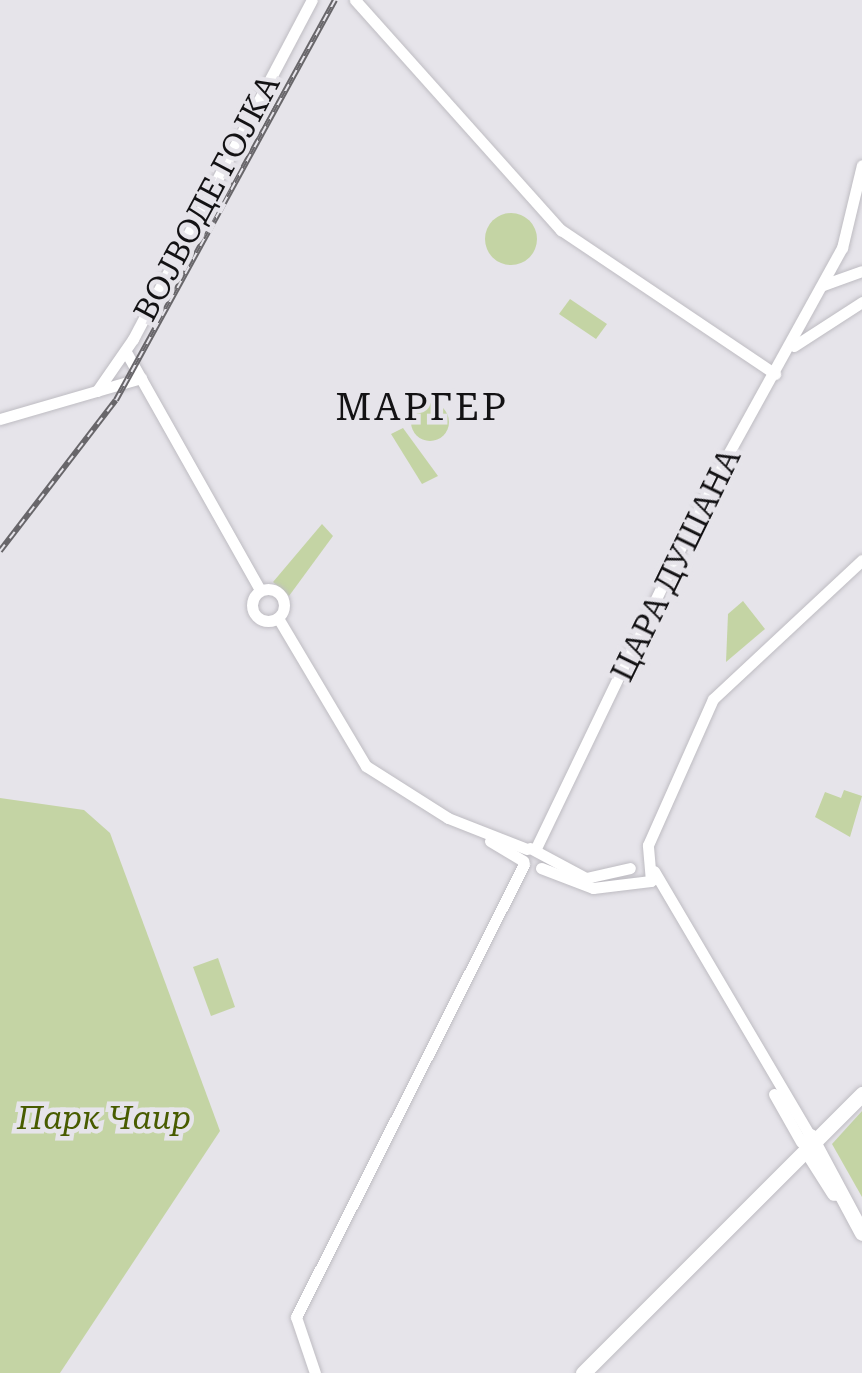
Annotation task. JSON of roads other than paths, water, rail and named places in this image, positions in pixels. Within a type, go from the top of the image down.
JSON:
[{"type":"main road","points":[[583,1373],[862,1086]]},
{"type":"main road","points":[[808,1142],[862,1094]]},
{"type":"main road","points":[[808,1142],[862,1234]]},
{"type":"street","name":"ВОЈВОДЕ ГОЈКА","points":[[96,391],[126,352],[312,0]]},
{"type":"street","points":[[355,0],[561,230],[775,374]]},
{"type":"street","name":"ЦАРА ДУШАНА","points":[[315,1373],[296,1318],[533,859],[710,487],[788,353],[844,244],[862,165]]},
{"type":"street","points":[[841,310],[823,304],[822,285],[862,271]]},
{"type":"street","points":[[788,353],[841,310],[862,302]]},
{"type":"street","points":[[126,352],[260,590],[283,598],[278,618],[366,766],[483,834],[592,888],[633,882],[647,884],[670,900]]},
{"type":"street","points":[[0,419],[141,378]]},
{"type":"street","points":[[808,1142],[652,867],[648,845],[713,699],[862,560]]},
{"type":"street","points":[[260,590],[253,612],[278,618]]},
{"type":"street","points":[[533,859],[586,878],[652,867]]},
{"type":"street","points":[[647,884],[652,867]]},
{"type":"street","points":[[630,868],[633,882]]},
{"type":"railway","points":[[0,551],[116,400],[335,0]]},
{"type":"district","name":"МАРГЕР","points":[[422,408]]},
{"type":"park label","name":"Парк Чаир","points":[[104,1118]]}]
